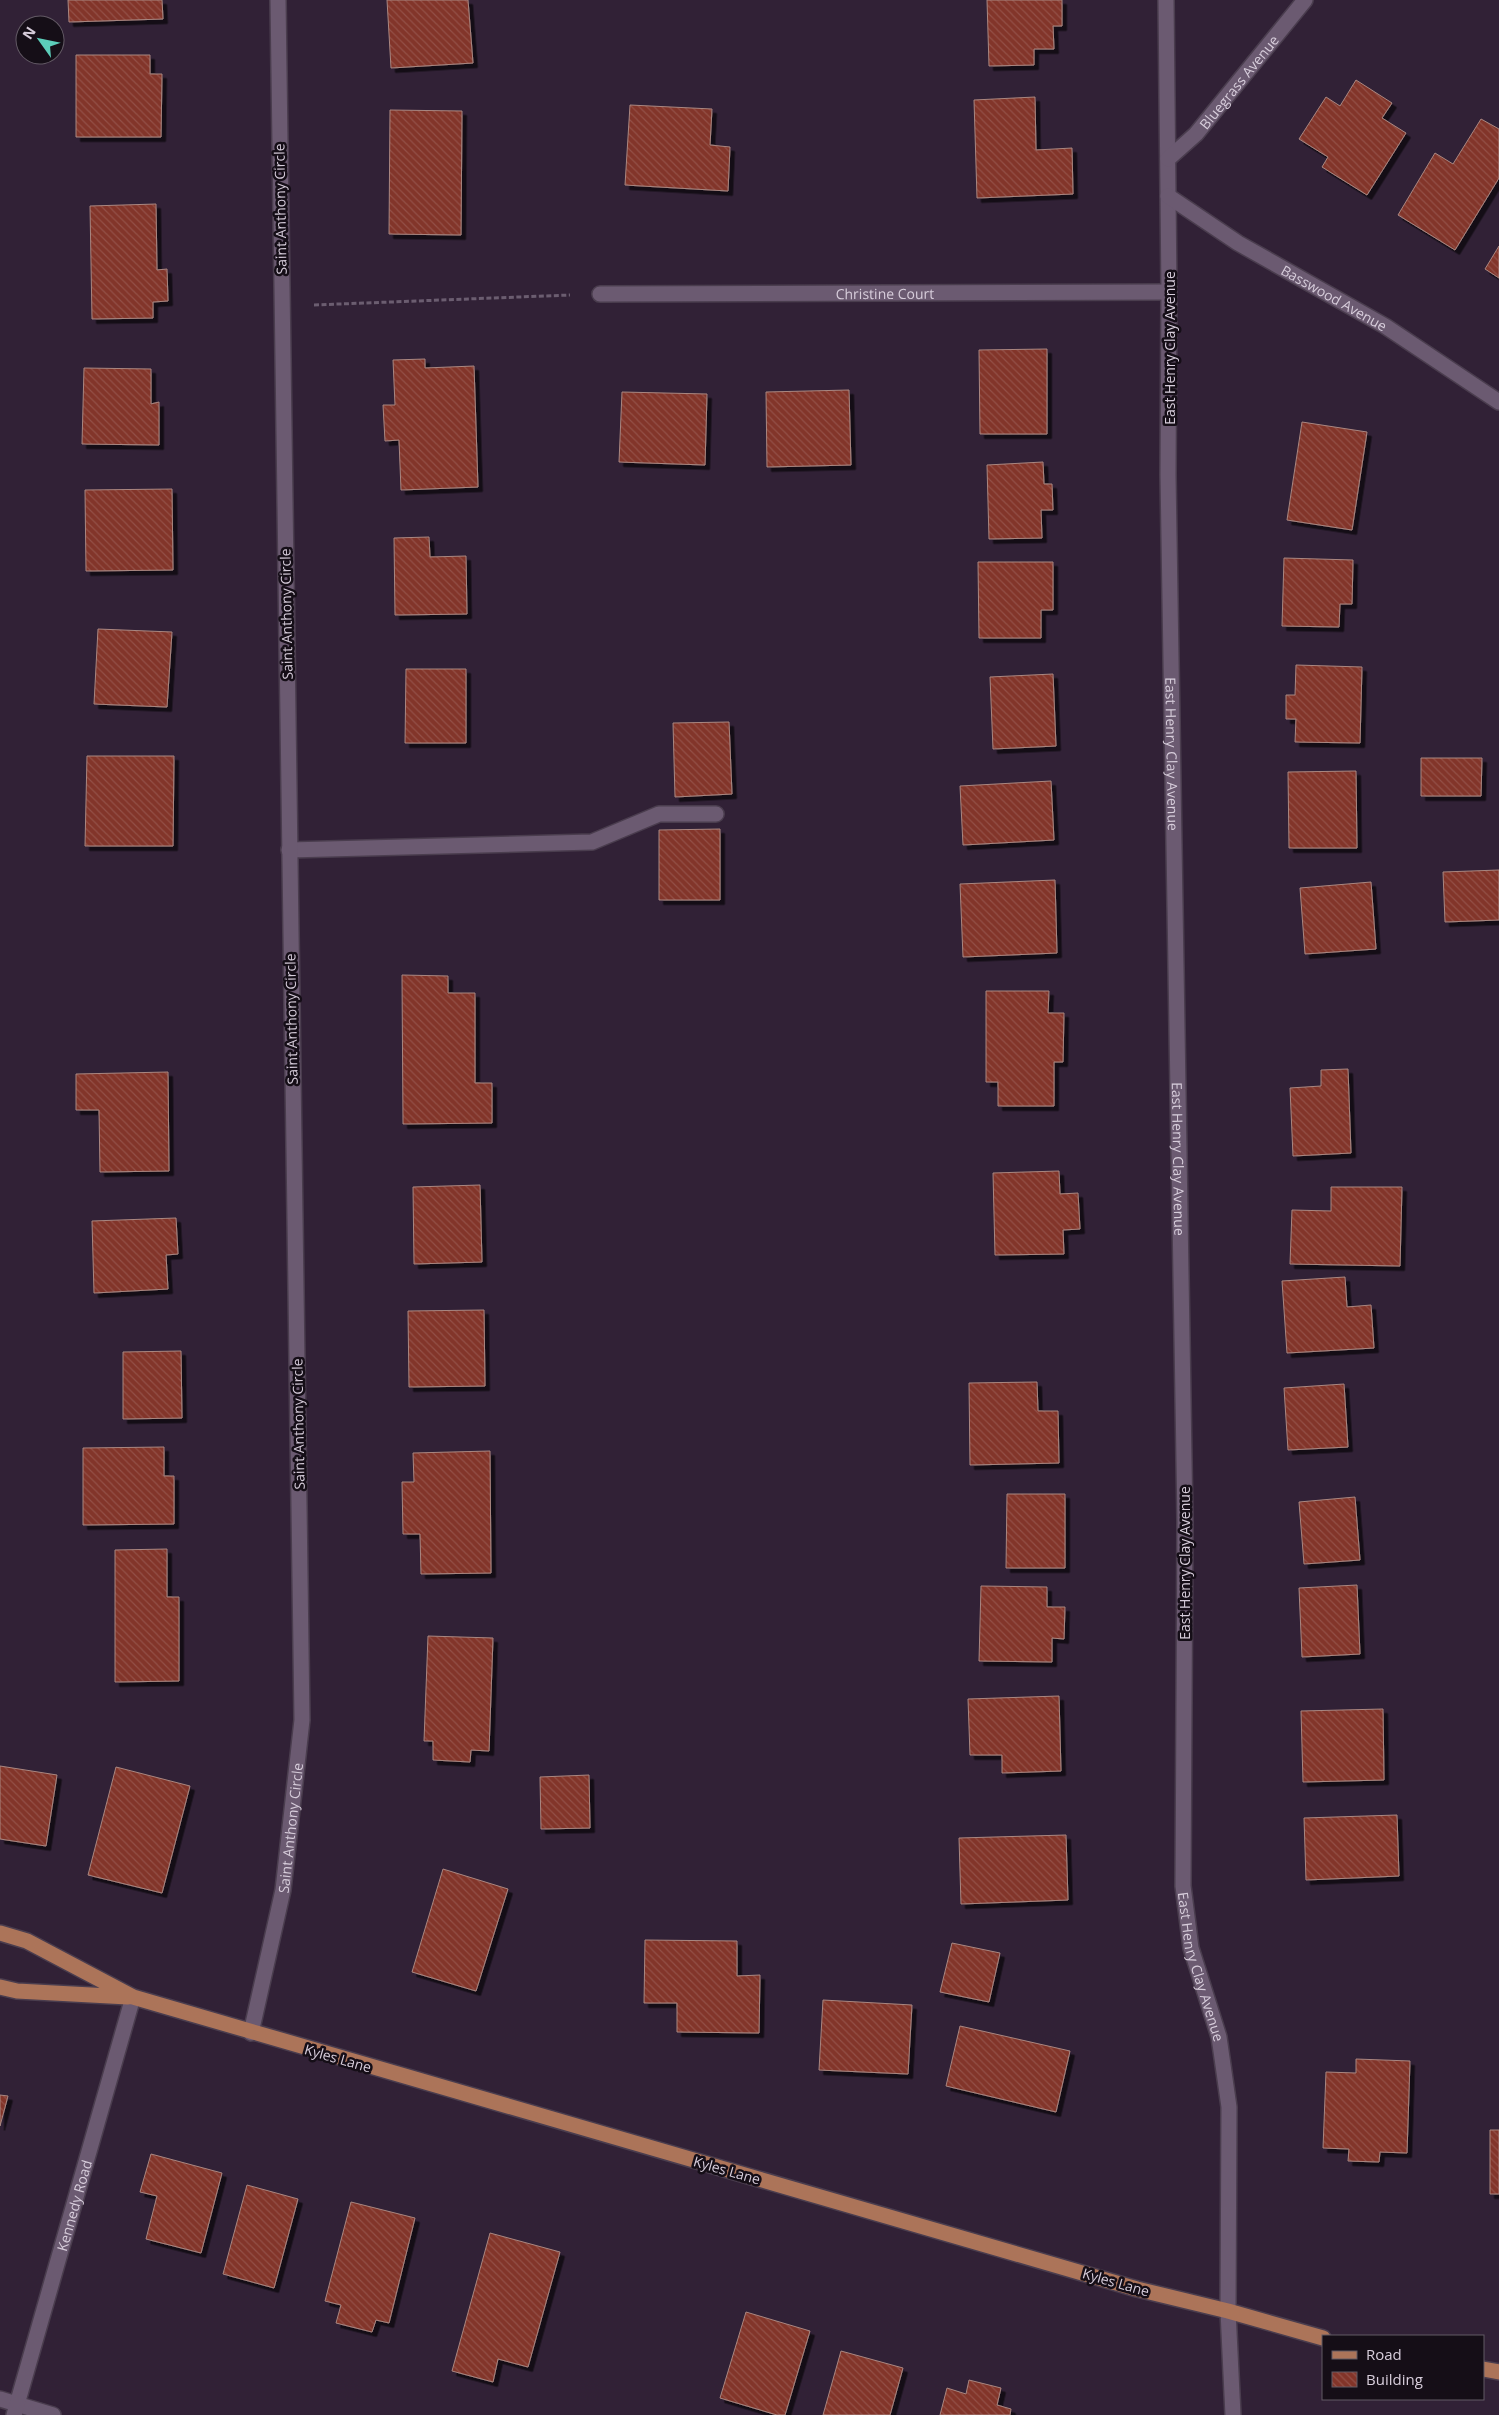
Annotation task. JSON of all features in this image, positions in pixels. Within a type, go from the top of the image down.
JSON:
[{"type":"main road","name":"Kyles Lane","points":[[0,1933],[27,1941],[133,1997],[251,2033],[1138,2289],[1228,2311],[1322,2338]]},
{"type":"main road","name":"Kyles Lane","points":[[0,1987],[17,1991],[133,1997]]},
{"type":"main road","points":[[1484,2369],[1499,2372]]},
{"type":"street","name":"Saint Anthony Circle","points":[[251,2033],[283,1890],[302,1720],[278,0]]},
{"type":"street","name":"East Henry Clay Avenue","points":[[1166,0],[1169,292],[1168,474],[1185,1522],[1183,1886],[1191,1948],[1219,2037],[1229,2107],[1228,2311],[1233,2415]]},
{"type":"street","name":"Bluegrass Avenue","points":[[1168,160],[1196,134],[1305,0]]},
{"type":"street","name":"Basswood Avenue","points":[[1168,196],[1238,243],[1385,326],[1499,402]]},
{"type":"street","name":"Christine Court","points":[[600,294],[1169,292]]},
{"type":"street","points":[[289,850],[592,842],[659,814],[716,814]]},
{"type":"street","name":"Kennedy Road","points":[[15,2409],[133,1997]]},
{"type":"street","points":[[0,2399],[15,2409],[53,2415]]},
{"type":"path","points":[[282,306],[600,294]]},
{"type":"building","points":[[68,0],[162,0],[163,19],[69,22]]},
{"type":"building","points":[[387,0],[468,0],[473,63],[391,68]]},
{"type":"building","points":[[987,0],[1062,0],[1062,26],[1053,26],[1054,49],[1034,49],[1034,65],[989,66]]},
{"type":"building","points":[[76,55],[150,55],[150,74],[162,74],[161,137],[76,137]]},
{"type":"building","points":[[1356,80],[1392,103],[1382,118],[1406,133],[1367,195],[1322,167],[1328,157],[1299,139],[1326,97],[1340,106]]},
{"type":"building","points":[[1035,97],[1036,150],[1072,148],[1073,194],[977,198],[974,100]]},
{"type":"building","points":[[630,105],[712,109],[710,145],[730,147],[728,191],[625,185]]},
{"type":"building","points":[[390,110],[462,111],[461,235],[389,234]]},
{"type":"building","points":[[1481,119],[1499,129],[1499,178],[1455,250],[1398,215],[1435,153],[1453,164]]},
{"type":"building","points":[[156,204],[157,270],[167,269],[168,301],[153,302],[153,318],[92,319],[90,206]]},
{"type":"building","points":[[1499,246],[1499,278],[1485,269]]},
{"type":"building","points":[[1047,349],[1047,434],[980,434],[979,350]]},
{"type":"building","points":[[425,359],[425,368],[474,366],[478,487],[401,490],[399,440],[385,441],[383,405],[395,405],[393,360]]},
{"type":"building","points":[[84,368],[151,369],[151,404],[159,402],[159,445],[82,444]]},
{"type":"building","points":[[849,390],[851,465],[767,467],[766,392]]},
{"type":"building","points":[[622,392],[707,394],[705,465],[619,462]]},
{"type":"building","points":[[1302,422],[1367,432],[1352,530],[1287,520]]},
{"type":"building","points":[[1043,462],[1044,484],[1052,484],[1053,510],[1041,510],[1042,538],[989,539],[987,465]]},
{"type":"building","points":[[172,489],[173,570],[86,571],[85,490]]},
{"type":"building","points":[[429,537],[430,557],[466,556],[467,614],[395,615],[394,538]]},
{"type":"building","points":[[1284,558],[1353,560],[1352,604],[1340,604],[1339,627],[1282,626]]},
{"type":"building","points":[[978,562],[1053,562],[1053,610],[1041,610],[1041,638],[979,638]]},
{"type":"building","points":[[98,629],[172,632],[167,707],[94,704]]},
{"type":"building","points":[[1296,665],[1362,667],[1360,743],[1295,742],[1296,719],[1286,719],[1286,695],[1295,695]]},
{"type":"building","points":[[406,669],[466,669],[466,743],[405,743]]},
{"type":"building","points":[[1053,674],[1056,746],[993,749],[990,677]]},
{"type":"building","points":[[729,722],[732,794],[675,797],[673,723]]},
{"type":"building","points":[[87,756],[174,756],[173,846],[85,846]]},
{"type":"building","points":[[1421,758],[1482,758],[1481,796],[1421,796]]},
{"type":"building","points":[[1356,771],[1357,848],[1289,848],[1288,772]]},
{"type":"building","points":[[1051,781],[1054,840],[963,845],[960,786]]},
{"type":"building","points":[[720,829],[720,900],[659,900],[659,830]]},
{"type":"building","points":[[1499,870],[1499,920],[1445,922],[1443,872]]},
{"type":"building","points":[[1055,880],[1057,953],[963,957],[960,884]]},
{"type":"building","points":[[1371,882],[1376,949],[1305,954],[1300,888]]},
{"type":"building","points":[[402,975],[448,976],[448,993],[475,993],[475,1083],[492,1083],[492,1123],[403,1124]]},
{"type":"building","points":[[986,991],[1049,991],[1048,1013],[1064,1013],[1063,1062],[1054,1062],[1054,1106],[998,1106],[998,1082],[986,1082]]},
{"type":"building","points":[[1348,1069],[1351,1153],[1293,1156],[1290,1088],[1321,1086],[1321,1070]]},
{"type":"building","points":[[168,1072],[169,1171],[100,1172],[99,1110],[76,1110],[76,1074]]},
{"type":"building","points":[[1059,1171],[1060,1194],[1078,1193],[1080,1229],[1063,1230],[1064,1254],[995,1255],[993,1173]]},
{"type":"building","points":[[480,1185],[482,1262],[414,1264],[413,1187]]},
{"type":"building","points":[[1331,1187],[1402,1187],[1400,1266],[1290,1264],[1292,1210],[1331,1211]]},
{"type":"building","points":[[176,1218],[178,1254],[166,1255],[168,1289],[94,1293],[92,1221]]},
{"type":"building","points":[[1345,1277],[1347,1307],[1371,1305],[1374,1348],[1287,1353],[1282,1281]]},
{"type":"building","points":[[484,1310],[485,1386],[409,1387],[408,1311]]},
{"type":"building","points":[[181,1351],[182,1418],[123,1419],[123,1352]]},
{"type":"building","points":[[1037,1382],[1038,1411],[1058,1411],[1059,1463],[970,1465],[969,1383]]},
{"type":"building","points":[[1344,1384],[1348,1447],[1288,1450],[1284,1388]]},
{"type":"building","points":[[164,1447],[164,1476],[174,1476],[174,1524],[83,1525],[83,1448]]},
{"type":"building","points":[[490,1451],[491,1573],[421,1574],[420,1534],[403,1534],[402,1482],[414,1482],[413,1453]]},
{"type":"building","points":[[1007,1494],[1065,1494],[1065,1568],[1006,1568]]},
{"type":"building","points":[[1355,1497],[1360,1560],[1304,1564],[1299,1502]]},
{"type":"building","points":[[167,1549],[167,1597],[179,1597],[179,1681],[115,1682],[115,1550]]},
{"type":"building","points":[[1357,1585],[1360,1654],[1302,1657],[1299,1588]]},
{"type":"building","points":[[981,1586],[1047,1587],[1047,1607],[1065,1607],[1064,1639],[1052,1638],[1052,1662],[979,1661]]},
{"type":"building","points":[[428,1636],[493,1638],[489,1751],[471,1750],[470,1762],[433,1760],[433,1741],[424,1741]]},
{"type":"building","points":[[1059,1696],[1061,1771],[1002,1773],[1002,1755],[970,1755],[968,1699]]},
{"type":"building","points":[[1383,1709],[1384,1780],[1303,1782],[1301,1711]]},
{"type":"building","points":[[0,1766],[57,1775],[46,1846],[0,1839]]},
{"type":"building","points":[[116,1767],[190,1786],[162,1893],[88,1875]]},
{"type":"building","points":[[589,1775],[590,1828],[541,1829],[540,1777]]},
{"type":"building","points":[[1397,1815],[1399,1876],[1306,1880],[1304,1818]]},
{"type":"building","points":[[1066,1835],[1068,1900],[961,1904],[959,1838]]},
{"type":"building","points":[[443,1869],[508,1889],[476,1991],[412,1972]]},
{"type":"building","points":[[645,1940],[737,1941],[737,1976],[760,1975],[759,2033],[677,2032],[677,2003],[644,2003]]},
{"type":"building","points":[[952,1943],[1000,1953],[989,2002],[940,1992]]},
{"type":"building","points":[[823,2000],[912,2005],[908,2074],[819,2070]]},
{"type":"building","points":[[960,2026],[1070,2051],[1056,2112],[946,2086]]},
{"type":"building","points":[[1356,2059],[1410,2061],[1407,2153],[1380,2152],[1379,2162],[1348,2161],[1349,2149],[1323,2148],[1326,2072],[1356,2073]]},
{"type":"building","points":[[0,2095],[8,2096],[0,2126]]},
{"type":"building","points":[[1490,2130],[1499,2130],[1499,2194],[1490,2194]]},
{"type":"building","points":[[151,2154],[222,2173],[201,2253],[146,2239],[157,2196],[140,2192]]},
{"type":"building","points":[[247,2185],[298,2199],[274,2288],[223,2274]]},
{"type":"building","points":[[351,2202],[415,2218],[389,2323],[376,2320],[372,2332],[336,2323],[341,2305],[325,2301]]},
{"type":"building","points":[[490,2233],[560,2252],[528,2367],[498,2359],[493,2382],[452,2371]]},
{"type":"building","points":[[746,2312],[810,2331],[785,2415],[777,2415],[720,2398]]},
{"type":"building","points":[[841,2351],[903,2368],[890,2415],[823,2415]]},
{"type":"building","points":[[969,2380],[1001,2388],[997,2405],[1011,2409],[1010,2415],[940,2415],[947,2388],[966,2394]]}]
